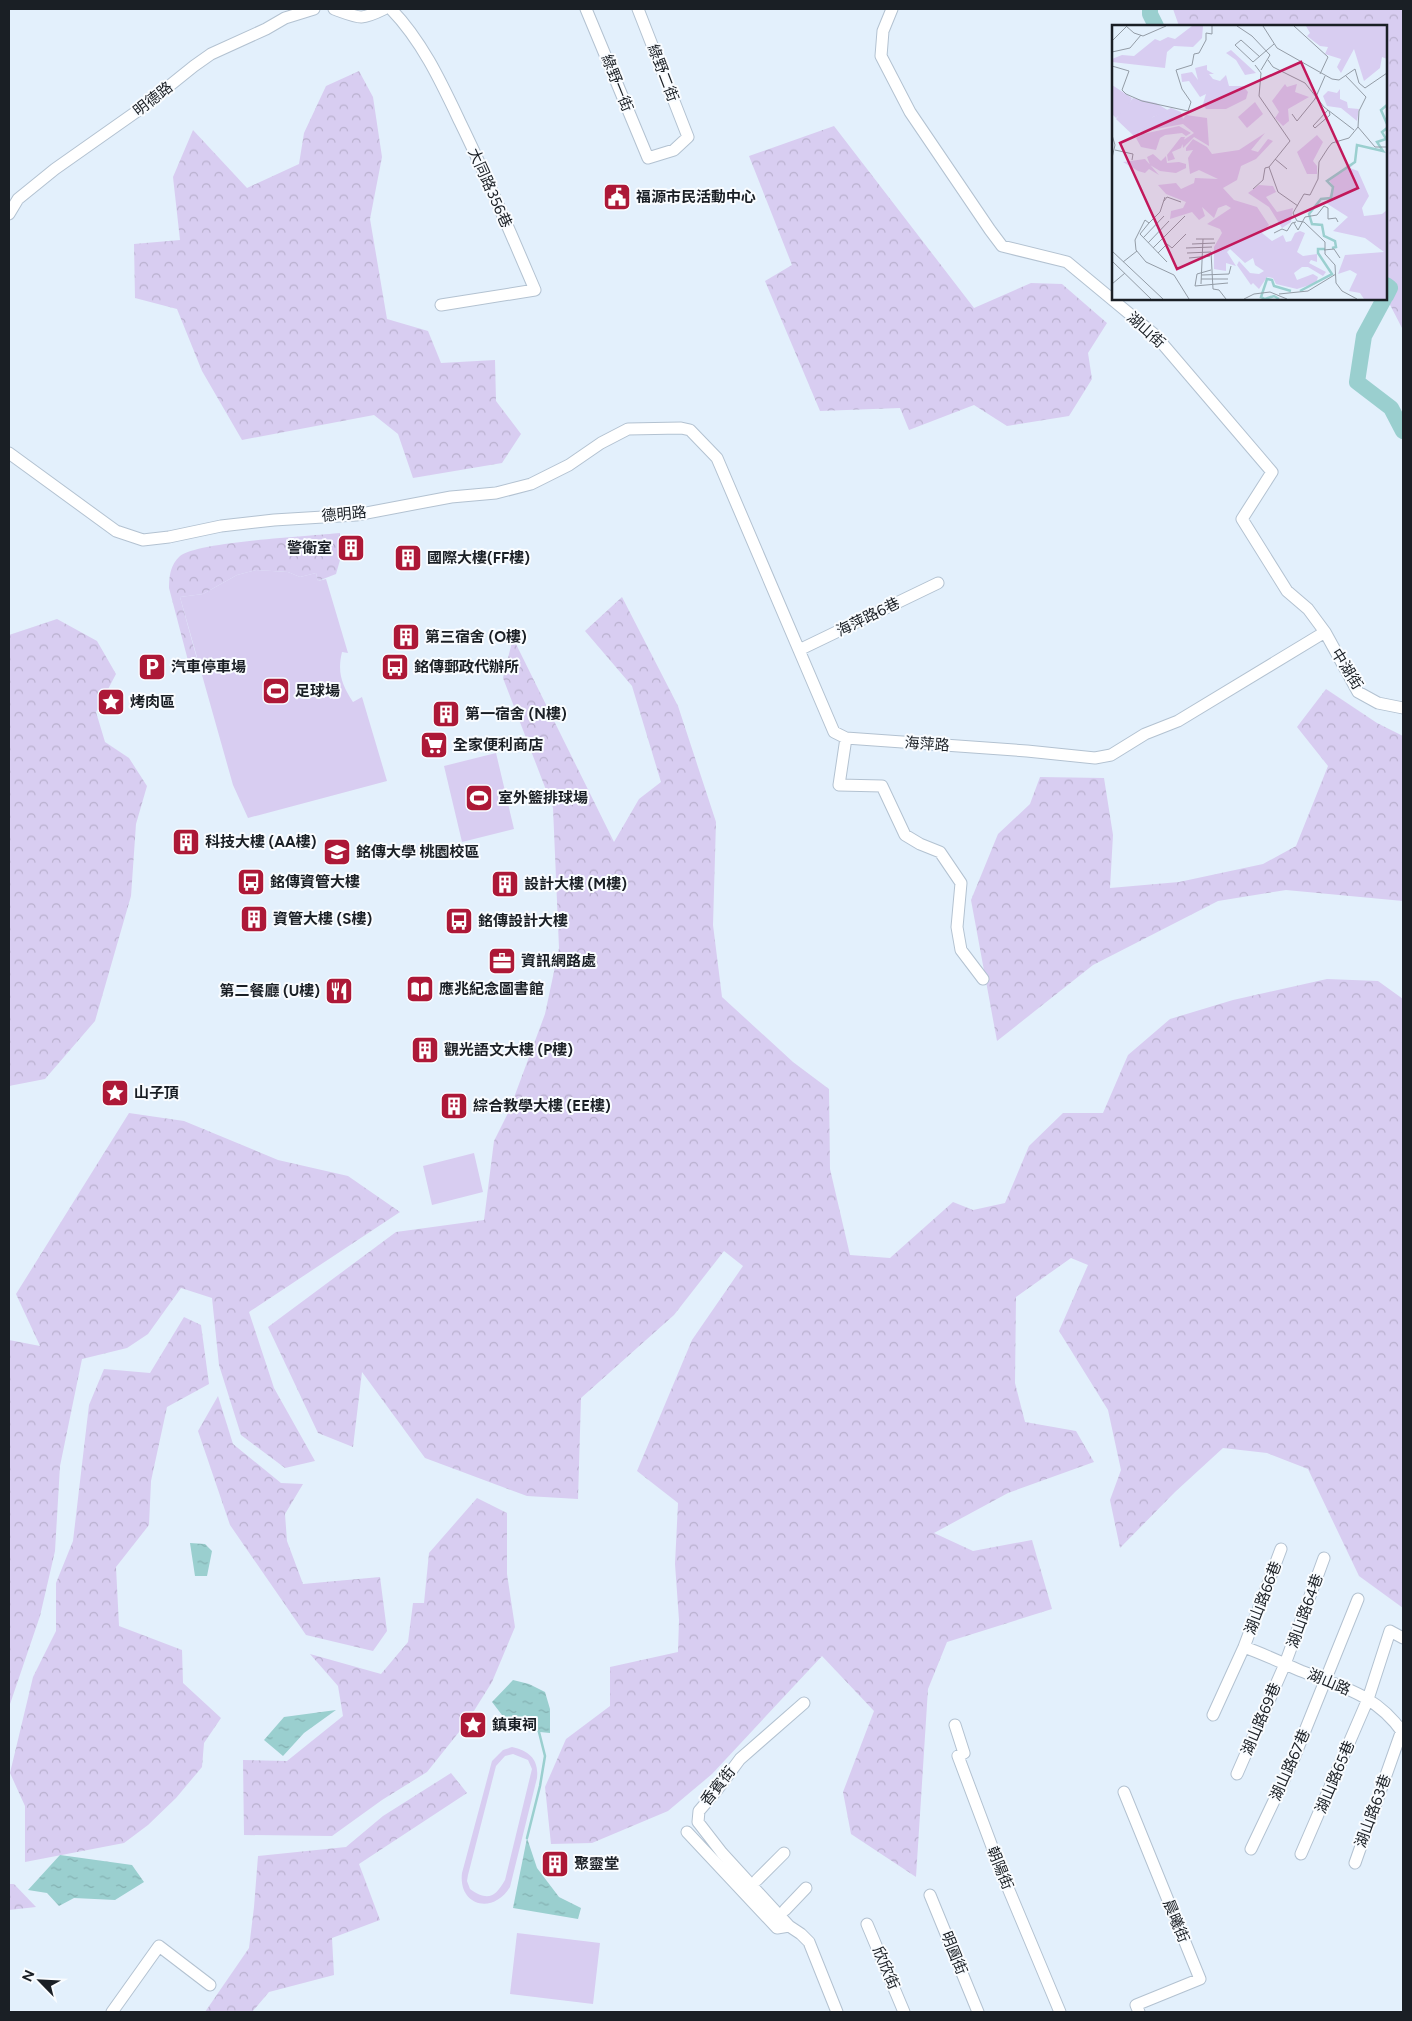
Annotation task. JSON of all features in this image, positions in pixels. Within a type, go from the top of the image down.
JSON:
[{"type":"street","name":"明德路","points":[[9,214],[18,199],[55,169],[143,107],[194,66],[212,54],[285,18],[314,9]]},
{"type":"street","points":[[334,9],[366,18],[384,9]]},
{"type":"street","name":"大同路356巷","points":[[391,9],[407,25],[440,80],[478,159],[535,290],[441,305]]},
{"type":"street","name":"綠野一街","points":[[586,9],[648,158],[674,150],[688,137]]},
{"type":"street","name":"綠野二街","points":[[638,9],[688,137]]},
{"type":"street","name":"湖山街","points":[[892,9],[883,31],[881,56],[910,112],[1002,246],[1067,262],[1112,299]]},
{"type":"street","name":"湖山街","points":[[1113,300],[1155,335],[1272,472],[1242,519],[1287,590],[1308,609],[1325,632]]},
{"type":"street","name":"德明路","points":[[9,453],[116,531],[143,540],[169,537],[221,526],[274,520],[356,515],[451,498],[496,493],[531,484],[569,465],[601,443],[628,429],[681,428],[690,430],[717,458],[799,650]]},
{"type":"street","name":"海萍路6巷","points":[[799,650],[938,583]]},
{"type":"street","name":"中湖街","points":[[1325,632],[1358,692],[1378,703],[1403,708]]},
{"type":"street","name":"海萍路","points":[[846,738],[1027,751],[1095,758],[1103,757],[1110,755],[1145,734],[1178,721],[1325,632]]},
{"type":"street","points":[[799,650],[834,732],[846,738],[839,785],[882,786],[905,835],[920,844],[940,852],[960,883],[957,927],[961,950],[983,979]]},
{"type":"street","name":"湖山路66巷","points":[[1213,1715],[1244,1647],[1281,1549]]},
{"type":"street","name":"湖山路64巷","points":[[1285,1664],[1324,1558]]},
{"type":"street","name":"湖山路67巷","points":[[1251,1849],[1292,1763],[1358,1599]]},
{"type":"street","name":"湖山路65巷","points":[[1301,1854],[1368,1700],[1390,1630],[1403,1638]]},
{"type":"street","name":"湖山路","points":[[1244,1647],[1326,1680],[1368,1700],[1380,1707],[1403,1730]]},
{"type":"street","name":"湖山路69巷","points":[[1237,1774],[1285,1664]]},
{"type":"street","name":"香賓街","points":[[804,1703],[740,1759],[699,1811],[698,1822],[726,1857],[789,1926],[809,1942],[837,2012]]},
{"type":"street","name":"朝陽街","points":[[955,1725],[964,1753],[958,1756],[974,1802],[1060,2012]]},
{"type":"street","name":"湖山路63巷","points":[[1355,1863],[1403,1730]]},
{"type":"street","name":"晨曦街","points":[[1124,1792],[1200,1979],[1136,2005],[1139,2012]]},
{"type":"street","name":"香賓街","points":[[687,1832],[777,1928],[789,1926]]},
{"type":"street","points":[[757,1880],[784,1853]]},
{"type":"street","points":[[784,1910],[806,1888]]},
{"type":"street","name":"明圓街","points":[[930,1894],[978,2012]]},
{"type":"street","name":"欣欣街","points":[[867,1924],[904,2012]]},
{"type":"street","points":[[112,2012],[159,1946],[210,1985]]},
{"type":"green space","points":[[1173,9],[1403,9],[1403,330],[1387,299],[1387,25],[1179,25]]},
{"type":"green space","points":[[359,71],[373,97],[382,157],[370,219],[387,319],[428,331],[441,363],[495,360],[496,401],[521,434],[502,463],[413,478],[398,434],[374,415],[242,440],[202,371],[177,309],[135,298],[134,244],[180,240],[173,177],[193,130],[247,188],[299,164],[304,133],[326,86]]},
{"type":"green space","points":[[834,126],[974,308],[1031,283],[1062,284],[1107,323],[1088,353],[1092,379],[1069,416],[1007,426],[974,405],[909,430],[900,408],[820,411],[765,281],[792,265],[749,156]]},
{"type":"green space","points":[[340,533],[340,560],[336,574],[318,581],[316,573],[300,577],[288,572],[256,570],[237,575],[203,594],[180,597],[200,670],[191,672],[169,588],[172,567],[180,556],[191,551],[230,543]]},
{"type":"green space","points":[[256,570],[288,572],[300,577],[316,573],[318,581],[326,579],[348,653],[342,652],[340,673],[353,702],[362,697],[387,781],[248,818],[233,785],[180,597],[203,594],[237,575]]},
{"type":"green space","points":[[622,597],[678,706],[716,822],[713,925],[722,997],[793,1062],[829,1089],[830,1169],[850,1255],[890,1258],[953,1202],[973,1210],[1005,1203],[1029,1146],[1063,1113],[1103,1113],[1128,1055],[1170,1019],[1233,1000],[1327,979],[1378,981],[1403,999],[1403,1608],[1359,1576],[1308,1469],[1267,1453],[1223,1448],[1175,1492],[1120,1548],[1110,1500],[1121,1470],[1108,1410],[1059,1331],[1088,1265],[1071,1258],[1016,1297],[1015,1383],[1025,1422],[1076,1431],[1094,1462],[1008,1493],[934,1533],[973,1551],[1032,1540],[1052,1609],[947,1642],[928,1689],[916,1877],[851,1834],[843,1792],[874,1711],[822,1656],[712,1774],[668,1811],[592,1843],[551,1844],[545,1787],[566,1739],[610,1706],[610,1667],[678,1652],[679,1620],[675,1564],[678,1503],[637,1471],[692,1340],[743,1266],[724,1251],[674,1315],[581,1398],[578,1499],[527,1496],[425,1458],[362,1372],[353,1447],[318,1433],[268,1327],[396,1232],[484,1220],[494,1141],[509,1111],[545,1014],[559,948],[553,808],[503,678],[513,638],[614,842],[639,799],[661,782],[632,686],[585,631]]},
{"type":"green space","points":[[57,619],[97,641],[116,674],[96,712],[105,742],[129,758],[147,786],[136,824],[131,896],[95,1021],[45,1079],[9,1086],[9,635]]},
{"type":"green space","points":[[1326,689],[1377,723],[1403,736],[1403,901],[1286,890],[1218,901],[1093,965],[997,1041],[971,900],[998,834],[1030,804],[1040,777],[1104,778],[1113,835],[1110,888],[1179,882],[1263,864],[1296,846],[1328,766],[1297,727]]},
{"type":"green space","name":"室外籃排球場","points":[[496,753],[514,829],[462,842],[444,766]]},
{"type":"green space","points":[[129,1113],[184,1121],[278,1160],[348,1176],[400,1212],[249,1312],[274,1388],[315,1461],[285,1468],[241,1435],[219,1365],[212,1298],[181,1288],[148,1334],[127,1348],[82,1359],[60,1466],[55,1551],[40,1616],[9,1707],[9,1340],[40,1346],[16,1294]]},
{"type":"green space","points":[[474,1153],[483,1192],[432,1205],[423,1166]]},
{"type":"green space","points":[[184,1317],[201,1325],[209,1384],[167,1407],[151,1481],[149,1525],[116,1567],[119,1626],[182,1650],[183,1683],[221,1718],[204,1743],[202,1767],[176,1798],[148,1825],[124,1843],[25,1862],[25,1806],[10,1773],[33,1677],[56,1631],[56,1583],[73,1541],[89,1405],[104,1369],[150,1373]]},
{"type":"green space","points":[[218,1396],[233,1444],[281,1483],[303,1484],[285,1514],[287,1541],[303,1584],[380,1577],[387,1631],[373,1651],[306,1635],[230,1525],[198,1431]]},
{"type":"green space","points":[[477,1498],[507,1513],[507,1574],[515,1627],[492,1682],[467,1722],[427,1772],[382,1800],[332,1836],[244,1835],[243,1760],[287,1761],[343,1716],[338,1686],[310,1654],[381,1674],[408,1642],[413,1603],[424,1603],[429,1553]]},
{"type":"green space","points":[[512,1747],[524,1751],[532,1757],[535,1761],[537,1778],[510,1887],[503,1896],[495,1901],[486,1904],[478,1903],[465,1893],[462,1884],[462,1873],[492,1761],[503,1750]],"holes":[[[513,1754],[528,1760],[532,1769],[505,1880],[494,1894],[490,1896],[481,1895],[470,1889],[467,1881],[496,1766],[505,1756]]]},
{"type":"green space","points":[[451,1773],[467,1793],[359,1864],[380,1920],[332,1938],[334,1975],[269,1992],[252,2012],[205,2012],[249,1948],[258,1856],[346,1847],[383,1816]]},
{"type":"green space","points":[[9,1884],[14,1884],[36,1907],[9,1910]]},
{"type":"green space","points":[[517,1933],[600,1943],[593,2004],[510,1994]]},
{"type":"water","points":[[190,1543],[205,1544],[212,1551],[207,1576],[195,1576]]},
{"type":"water","points":[[513,1680],[529,1684],[545,1692],[550,1709],[550,1733],[530,1731],[502,1715],[492,1702]]},
{"type":"water","points":[[336,1710],[304,1733],[283,1756],[264,1740],[284,1717]]},
{"type":"water","points":[[527,1838],[537,1868],[559,1897],[581,1908],[578,1919],[513,1908]]},
{"type":"water","points":[[60,1855],[132,1865],[144,1882],[115,1900],[74,1898],[59,1906],[47,1893],[28,1890]]},
{"type":"waterway","points":[[1150,9],[1150,14],[1156,25]]},
{"type":"waterway","points":[[1387,286],[1390,288],[1387,294]]},
{"type":"waterway","points":[[1383,300],[1364,336],[1357,382],[1391,408],[1403,431]]},
{"type":"waterway","points":[[527,1838],[540,1786],[545,1756],[539,1732]]},
{"type":"place","name":"福源市民活動中心","points":[[617,197]]},
{"type":"place","name":"警衛室","points":[[351,548]]},
{"type":"place","name":"國際大樓(FF樓)","points":[[408,558]]},
{"type":"place","name":"第三宿舍 (O樓)","points":[[406,637]]},
{"type":"place","name":"汽車停車場","points":[[152,667]]},
{"type":"place","name":"銘傳郵政代辦所","points":[[395,667]]},
{"type":"place","name":"足球場","points":[[276,691]]},
{"type":"place","name":"烤肉區","points":[[111,702]]},
{"type":"place","name":"第一宿舍 (N樓)","points":[[446,714]]},
{"type":"place","name":"全家便利商店","points":[[434,745]]},
{"type":"place","name":"室外籃排球場","points":[[479,798]]},
{"type":"place","name":"科技大樓 (AA樓)","points":[[186,842]]},
{"type":"place","name":"銘傳大學 桃園校區","points":[[337,852]]},
{"type":"place","name":"銘傳資管大樓","points":[[251,882]]},
{"type":"place","name":"設計大樓 (M樓)","points":[[505,884]]},
{"type":"place","name":"資管大樓 (S樓)","points":[[254,919]]},
{"type":"place","name":"銘傳設計大樓","points":[[459,921]]},
{"type":"place","name":"資訊網路處","points":[[502,961]]},
{"type":"place","name":"應兆紀念圖書館","points":[[420,989]]},
{"type":"place","name":"第二餐廳 (U樓)","points":[[339,991]]},
{"type":"place","name":"觀光語文大樓 (P樓)","points":[[425,1050]]},
{"type":"place","name":"山子頂","points":[[115,1093]]},
{"type":"place","name":"綜合教學大樓 (EE樓)","points":[[454,1106]]},
{"type":"place","name":"鎮東祠","points":[[473,1725]]},
{"type":"place","name":"聚靈堂","points":[[555,1864]]}]
